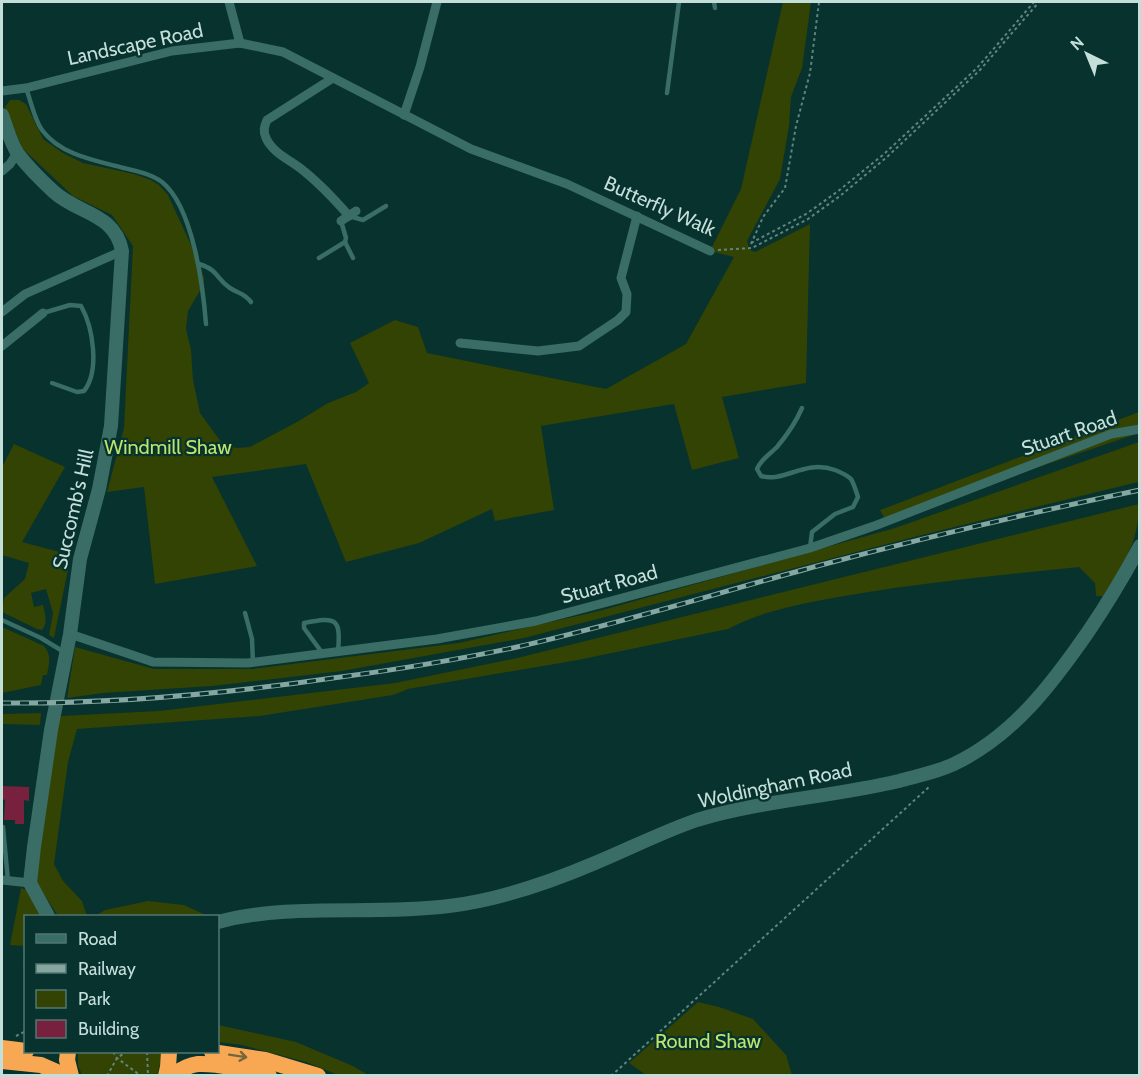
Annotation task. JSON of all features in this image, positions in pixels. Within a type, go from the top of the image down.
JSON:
[{"type":"highway","points":[[2,1048],[24,1051]]},
{"type":"highway","points":[[68,1053],[67,1060],[71,1076]]},
{"type":"highway","points":[[165,1076],[169,1053]]},
{"type":"highway","points":[[219,1053],[265,1060],[318,1076]]},
{"type":"highway","points":[[2,1061],[41,1065],[66,1076]]},
{"type":"highway","points":[[172,1076],[198,1064],[269,1076]]},
{"type":"street","points":[[229,2],[240,43]]},
{"type":"street","points":[[404,114],[420,67],[437,2]]},
{"type":"street","name":"Landscape Road","points":[[2,91],[172,51],[240,43],[283,52],[404,114]]},
{"type":"street","points":[[333,78],[267,120],[263,130],[266,139],[276,151],[328,192],[349,216]]},
{"type":"street","name":"Butterfly Walk","points":[[404,114],[471,148],[567,184],[710,250]]},
{"type":"street","points":[[2,115],[17,153],[2,171]]},
{"type":"street","name":"Succomb's Hill","points":[[17,153],[54,192],[70,205],[108,223],[120,239],[122,251],[111,426],[99,489],[80,559],[70,634],[51,730],[30,883]]},
{"type":"street","points":[[460,343],[538,351],[579,346],[618,320],[626,312],[627,294],[621,278],[637,216]]},
{"type":"street","points":[[2,312],[25,294],[122,251]]},
{"type":"street","points":[[2,346],[43,313]]},
{"type":"street","name":"Stuart Road","points":[[70,634],[153,662],[253,663],[437,639],[536,621],[810,548],[877,525],[1111,434],[1140,429]]},
{"type":"street","name":"Woldingham Road","points":[[219,922],[246,915],[291,910],[416,909],[493,899],[540,885],[696,821],[744,807],[896,782],[953,764],[975,752],[1013,724],[1059,675],[1112,597],[1138,550]]},
{"type":"street","points":[[5,880],[30,883],[47,915]]},
{"type":"lane","points":[[667,93],[679,2]]},
{"type":"lane","points":[[26,87],[41,129],[65,148],[87,158],[149,175],[162,183],[174,195],[199,264],[206,324]]},
{"type":"lane","points":[[353,258],[345,242],[349,216],[363,220],[386,206]]},
{"type":"lane","points":[[319,258],[345,242]]},
{"type":"lane","points":[[199,264],[211,268],[230,289],[242,293],[251,302]]},
{"type":"lane","points":[[43,313],[70,304],[81,306],[89,328],[93,350],[93,370],[84,390],[76,392],[52,383]]},
{"type":"lane","points":[[802,408],[796,421],[777,447],[759,464],[757,469],[761,476],[769,479],[810,466],[829,468],[851,479],[858,497],[853,507],[835,514],[812,532],[810,548]]},
{"type":"lane","points":[[245,613],[252,639],[253,663]]},
{"type":"lane","points":[[323,654],[304,627],[304,623],[329,619],[334,621],[340,631],[338,652]]},
{"type":"lane","points":[[2,620],[41,638],[66,653]]},
{"type":"lane","points":[[3,826],[5,880]]},
{"type":"path","points":[[752,248],[751,243],[763,217],[785,188],[796,126],[810,73],[819,2]]},
{"type":"path","points":[[751,243],[806,214],[884,154],[977,68],[1034,2]]},
{"type":"path","name":"Butterfly Walk","points":[[710,250],[752,248],[808,219],[840,196],[887,157],[980,70],[1039,2]]},
{"type":"path","points":[[611,1076],[936,780]]},
{"type":"path","points":[[114,1053],[141,1076]]},
{"type":"path","points":[[107,1076],[117,1058],[124,1053]]},
{"type":"path","points":[[147,1053],[148,1076]]},
{"type":"green space","name":"Windmill Shaw","points":[[783,2],[811,2],[802,68],[791,97],[789,126],[780,179],[747,241],[750,250],[755,252],[810,224],[806,383],[722,397],[739,458],[692,470],[674,404],[541,426],[554,510],[495,521],[492,509],[419,543],[346,562],[306,464],[212,477],[257,566],[155,584],[144,487],[107,492],[124,428],[133,246],[112,215],[73,196],[22,148],[5,107],[10,100],[19,100],[26,104],[43,139],[63,153],[83,163],[151,180],[168,195],[204,278],[204,284],[188,311],[186,329],[200,413],[221,442],[236,448],[250,447],[328,403],[356,392],[369,383],[350,343],[395,320],[418,327],[427,353],[606,389],[686,344],[734,257],[710,251],[741,189]]},
{"type":"green space","points":[[1139,412],[1139,433],[885,519],[880,510]]},
{"type":"green space","points":[[1139,442],[1138,482],[918,536],[524,638],[342,671],[212,686],[103,693],[67,698],[75,647],[154,669],[252,669],[459,643],[599,611],[895,528]]},
{"type":"green space","points":[[14,444],[65,467],[22,542],[71,555],[54,638],[49,635],[53,613],[46,589],[31,593],[34,607],[43,605],[45,621],[42,630],[2,612],[4,598],[25,579],[29,563],[2,555],[2,467]]},
{"type":"green space","points":[[1139,504],[1133,542],[1104,596],[1096,596],[1095,583],[1079,567],[880,590],[773,611],[728,629],[578,660],[408,689],[393,695],[260,716],[77,729],[68,762],[54,864],[63,881],[82,901],[87,915],[57,915],[36,882],[56,731],[61,716],[159,711],[395,683],[513,659]]},
{"type":"green space","points":[[2,627],[47,649],[49,656],[47,675],[43,675],[41,685],[2,693]]},
{"type":"green space","points":[[41,713],[40,725],[2,724],[2,714]]},
{"type":"green space","points":[[21,888],[28,890],[40,915],[24,915],[24,946],[10,945]]},
{"type":"green space","points":[[148,901],[184,905],[206,915],[97,915],[105,910]]},
{"type":"green space","name":"Round Shaw","points":[[698,1002],[753,1019],[786,1055],[792,1075],[646,1075],[629,1063]]},
{"type":"green space","points":[[219,1025],[296,1042],[353,1066],[368,1075],[338,1075],[306,1062],[242,1045],[219,1042]]},
{"type":"green space","points":[[78,1053],[163,1053],[157,1076],[82,1075],[78,1066]]},
{"type":"building","points":[[2,786],[29,787],[29,801],[24,800],[24,824],[15,824],[15,820],[4,820],[5,800],[2,799]]},
{"type":"railway","points":[[2,703],[85,702],[209,693],[356,675],[471,656],[593,628],[901,545],[1140,490]]}]
